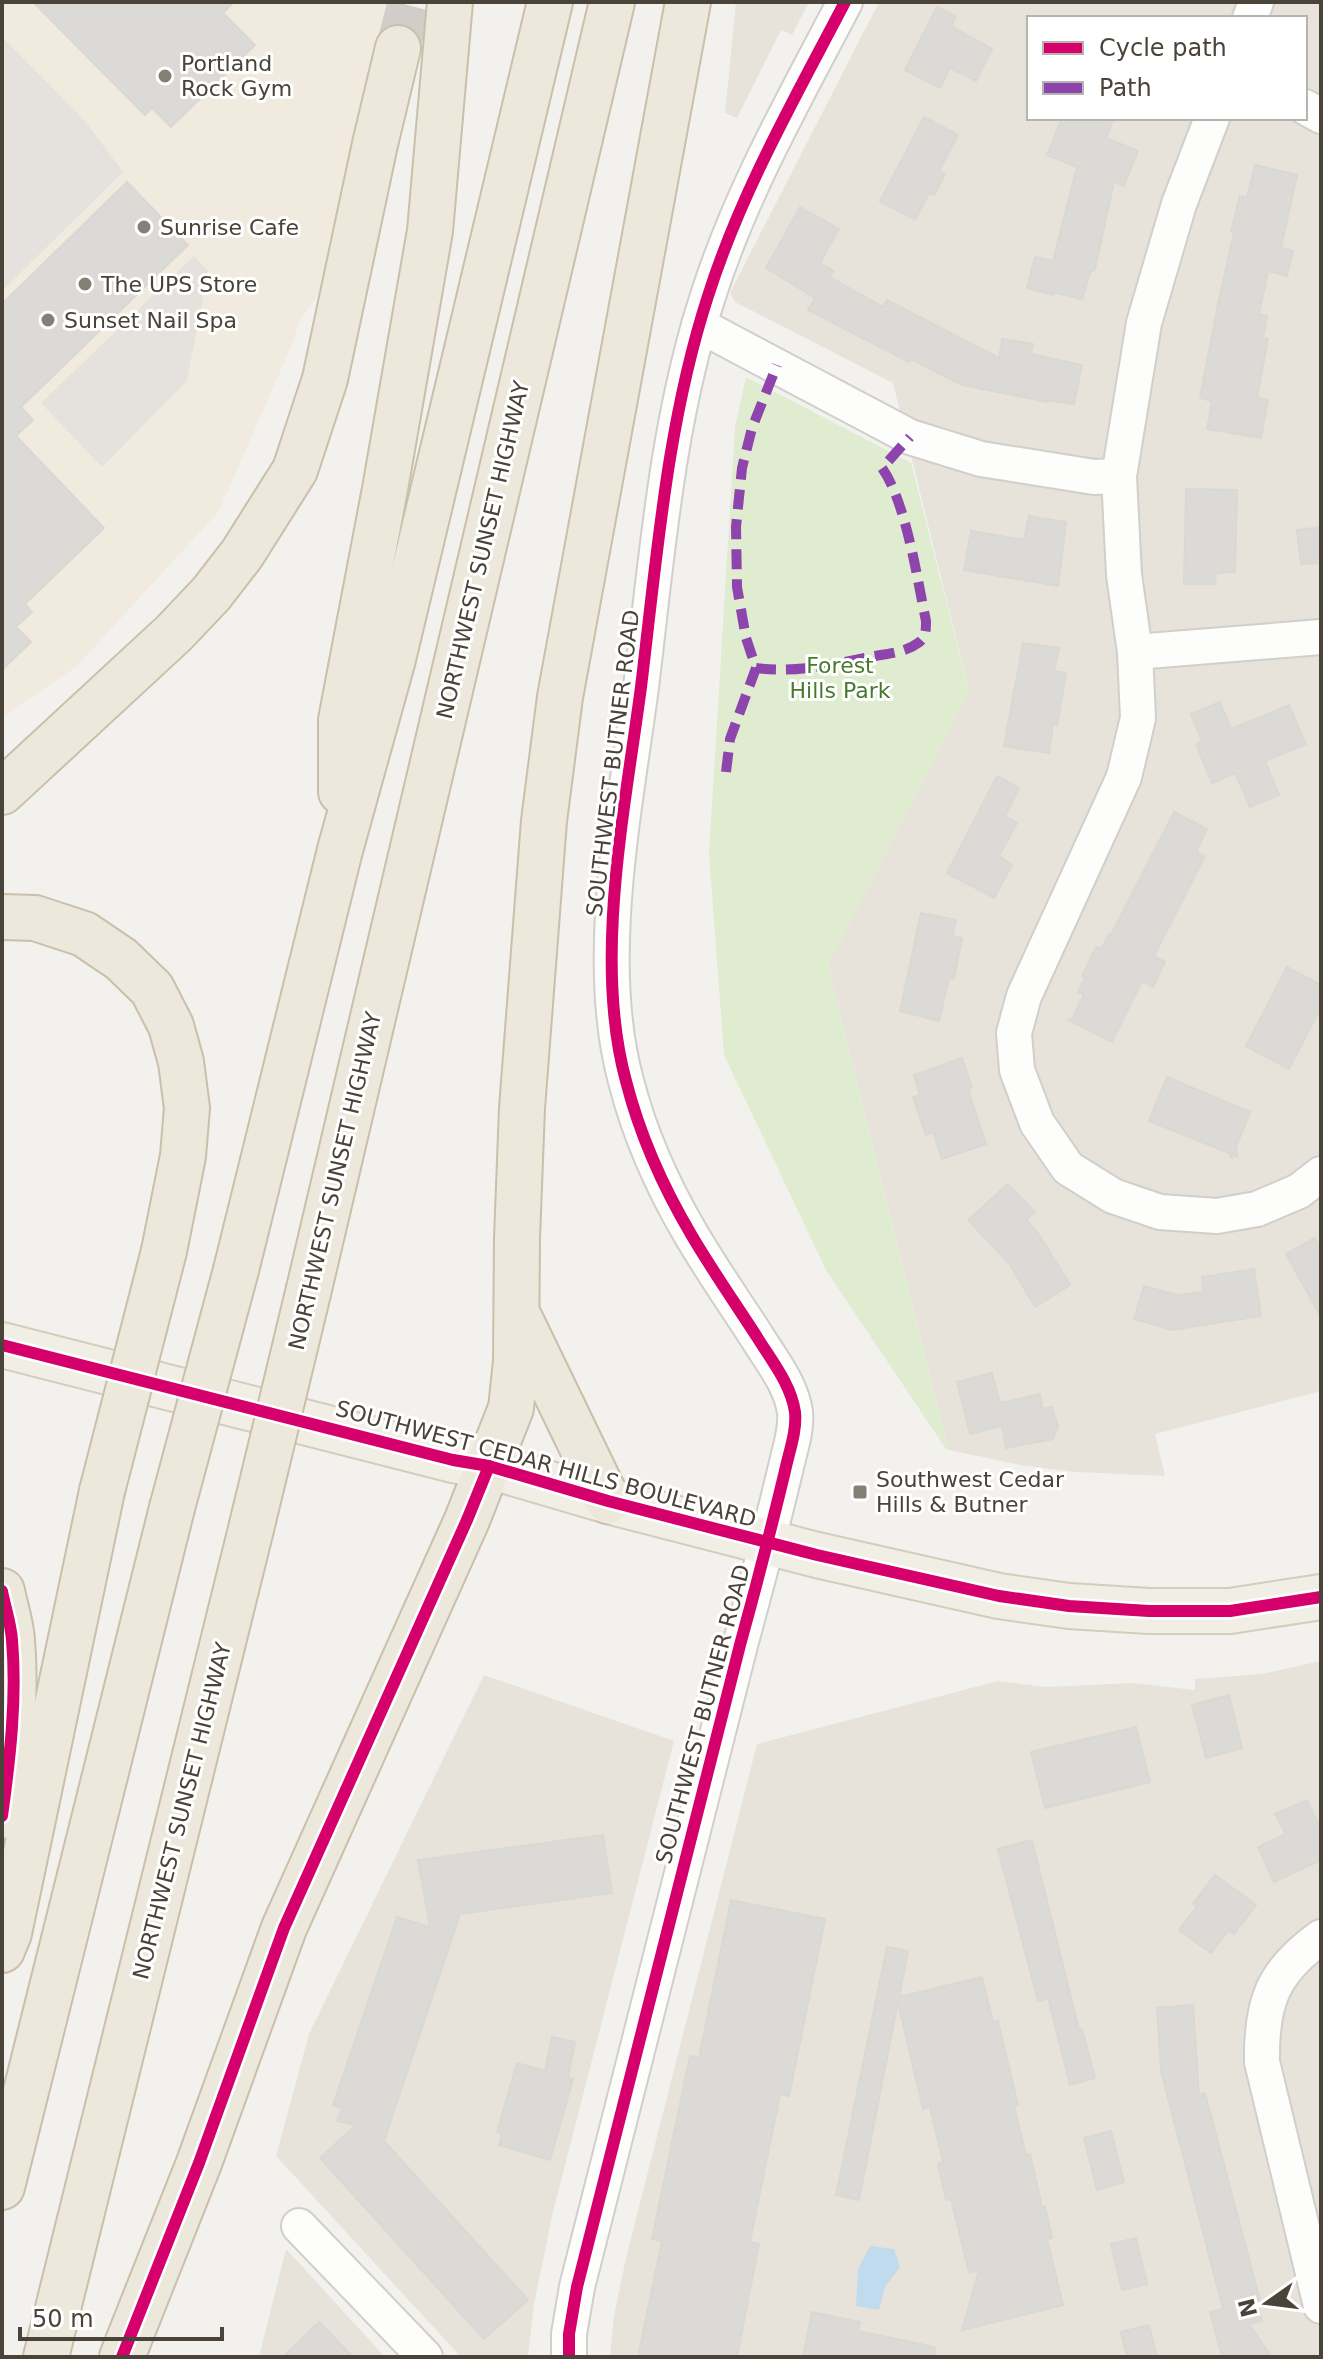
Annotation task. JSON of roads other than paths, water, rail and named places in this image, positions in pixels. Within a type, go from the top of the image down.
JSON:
[{"type":"highway","points":[[340,850],[341,720],[430,231],[450,2]]},
{"type":"highway","points":[[2,2187],[340,850],[393,659],[550,2]]},
{"type":"highway","name":"NORTHWEST SUNSET HIGHWAY","points":[[46,2357],[309,1289],[612,2]]},
{"type":"highway","points":[[122,2357],[199,2163],[284,1928],[461,1535],[511,1408],[516,1362],[522,1108],[542,837],[560,697],[688,2]]},
{"type":"highway","points":[[2,792],[174,633],[211,594],[242,554],[295,470],[325,379],[398,48]]},
{"type":"highway","points":[[2,917],[35,918],[84,934],[121,959],[152,989],[171,1026],[181,1062],[187,1108],[183,1156],[164,1251],[102,1491],[9,1933],[2,1950]]},
{"type":"highway","points":[[516,1312],[608,1501]]},
{"type":"highway","points":[[2,1591],[12,1637],[15,1691],[2,1816]]},
{"type":"main road","name":"SOUTHWEST CEDAR HILLS BOULEVARD","points":[[2,1345],[453,1460],[489,1466],[768,1543],[965,1589],[1069,1606],[1149,1611],[1230,1611],[1321,1597]]},
{"type":"street","name":"SOUTHWEST BUTNER ROAD","points":[[569,2357],[569,2334],[577,2287],[768,1543],[796,1416],[786,1383],[691,1234],[664,1185],[638,1123],[624,1074],[614,1013],[614,908],[626,795],[667,482],[699,325],[723,252],[753,180],[845,2]]},
{"type":"street","points":[[1211,120],[1179,204],[1144,323],[1119,476],[1124,575],[1135,652],[1138,718],[1124,777],[1024,996],[1014,1033],[1017,1070],[1037,1123],[1068,1168],[1113,1196],[1160,1212],[1217,1216],[1257,1209],[1299,1191],[1321,1174]]},
{"type":"street","points":[[699,325],[910,437],[981,459],[1094,477],[1119,476]]},
{"type":"street","points":[[1135,652],[1321,637]]},
{"type":"street","points":[[1321,1937],[1301,1952],[1283,1972],[1268,2000],[1261,2027],[1262,2062],[1321,2306]]},
{"type":"street","points":[[299,2226],[425,2357]]},
{"type":"water","points":[[870,2246],[894,2249],[900,2267],[885,2287],[879,2310],[856,2306],[858,2269]]},
{"type":"tunnel","points":[[398,48],[410,2]]},
{"type":"place","name":"Portland Rock Gym","points":[[165,76]]},
{"type":"place","name":"Sunrise Cafe","points":[[144,227]]},
{"type":"place","name":"The UPS Store","points":[[85,284]]},
{"type":"place","name":"Sunset Nail Spa","points":[[48,320]]},
{"type":"place","name":"Southwest Cedar Hills & Butner","points":[[860,1492]]},
{"type":"park label","name":"Forest Hills Park","points":[[840,678]]}]
